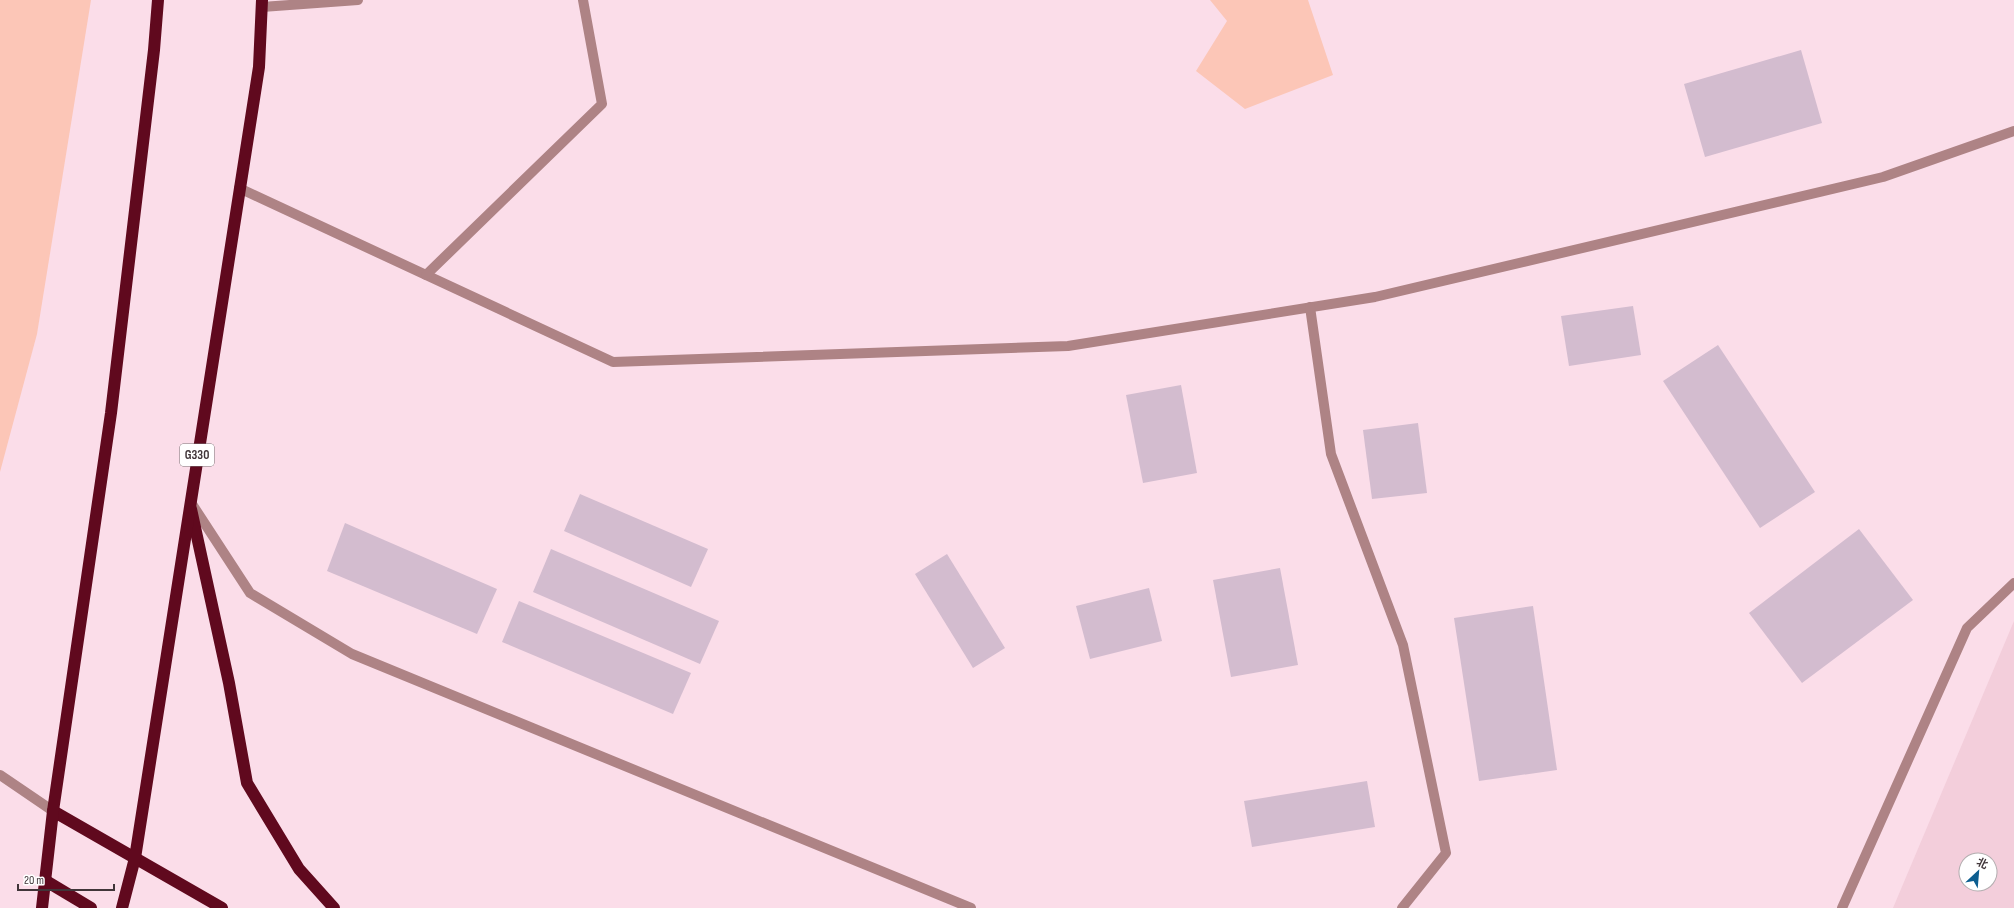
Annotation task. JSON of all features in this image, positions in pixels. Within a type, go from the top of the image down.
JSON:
[{"type":"highway","points":[[42,908],[53,811],[111,413],[154,50],[158,0]]},
{"type":"highway","name":"G330","points":[[122,908],[135,858],[189,501],[259,67],[262,4]]},
{"type":"highway","points":[[189,501],[229,683],[247,783],[299,869],[334,908]]},
{"type":"highway","points":[[53,811],[222,908]]},
{"type":"highway","points":[[46,881],[91,908]]},
{"type":"street","points":[[262,4],[358,0]]},
{"type":"street","points":[[426,275],[602,104],[583,0]]},
{"type":"street","points":[[239,188],[613,362],[1068,346],[1375,297],[1883,177],[2014,131]]},
{"type":"street","points":[[1310,307],[1331,454],[1403,645],[1446,852],[1402,908]]},
{"type":"street","points":[[189,501],[250,593],[352,654],[971,908]]},
{"type":"street","points":[[1842,908],[1967,628],[2014,583]]},
{"type":"street","points":[[0,775],[53,811]]},
{"type":"shaded area","points":[[0,0],[91,0],[37,334],[0,472]]},
{"type":"shaded area","points":[[1210,0],[1308,0],[1333,75],[1245,109],[1196,71],[1227,21]]},
{"type":"shaded area","points":[[2014,621],[2014,908],[1893,908]]},
{"type":"building","points":[[1801,50],[1822,123],[1705,157],[1684,84]]},
{"type":"building","points":[[1633,306],[1641,355],[1569,366],[1561,316]]},
{"type":"building","points":[[1718,345],[1815,492],[1760,528],[1663,381]]},
{"type":"building","points":[[1181,385],[1197,473],[1143,483],[1126,395]]},
{"type":"building","points":[[1418,423],[1427,493],[1372,499],[1363,430]]},
{"type":"building","points":[[580,494],[708,549],[691,587],[564,531]]},
{"type":"building","points":[[345,523],[497,589],[477,634],[327,571]]},
{"type":"building","points":[[1859,529],[1913,600],[1802,683],[1749,613]]},
{"type":"building","points":[[551,549],[719,621],[700,664],[533,592]]},
{"type":"building","points":[[947,554],[1005,648],[973,668],[915,574]]},
{"type":"building","points":[[1280,568],[1298,665],[1231,677],[1213,580]]},
{"type":"building","points":[[1149,588],[1162,641],[1090,659],[1076,606]]},
{"type":"building","points":[[519,601],[691,673],[673,714],[502,642]]},
{"type":"building","points":[[1533,606],[1557,770],[1479,781],[1454,618]]},
{"type":"building","points":[[1367,781],[1375,827],[1252,847],[1244,801]]}]
